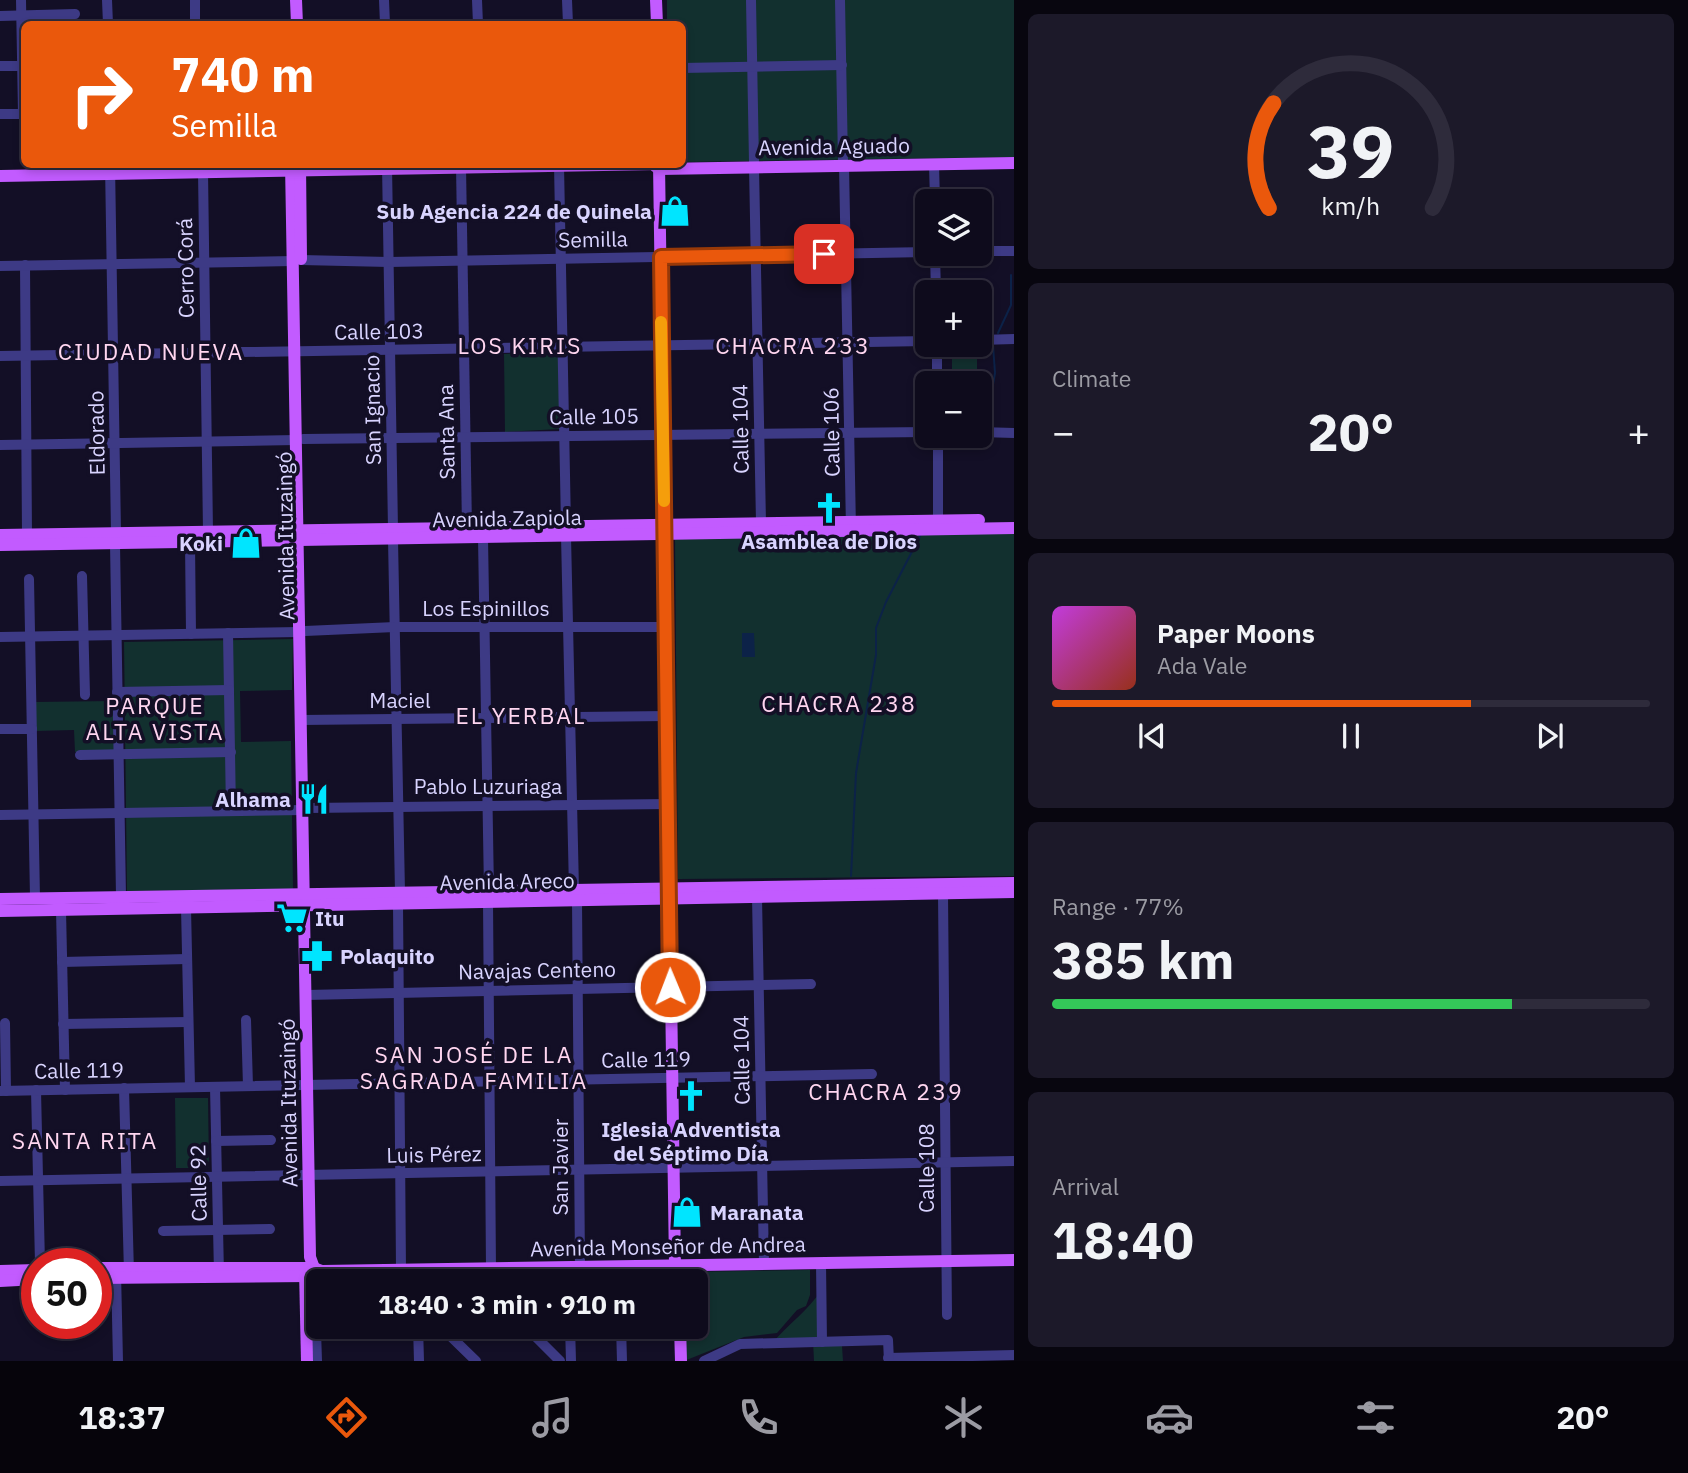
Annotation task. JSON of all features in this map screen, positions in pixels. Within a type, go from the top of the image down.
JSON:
[{"type":"main road","points":[[288,0],[289,21]]},
{"type":"main road","points":[[296,0],[297,21]]},
{"type":"main road","points":[[656,0],[657,21]]},
{"type":"main road","name":"Avenida Aguado","points":[[686,166],[1014,158]]},
{"type":"main road","name":"Avenida Aguado","points":[[686,163],[754,165]]},
{"type":"main road","name":"Avenida Aguado","points":[[844,163],[1014,163]]},
{"type":"main road","name":"Avenida Aguado","points":[[0,176],[110,169],[203,171],[272,168]]},
{"type":"main road","name":"Avenida Ituzaingó","points":[[295,168],[308,1176],[312,1269]]},
{"type":"main road","points":[[658,168],[675,1269]]},
{"type":"main road","name":"Avenida Zapiola","points":[[393,535],[467,528],[566,531],[1014,520]]},
{"type":"main road","name":"Avenida Zapiola","points":[[665,529],[761,523],[851,526]]},
{"type":"main road","name":"Avenida Zapiola","points":[[926,524],[1014,528]]},
{"type":"main road","name":"Avenida Zapiola","points":[[0,535],[190,543],[393,535],[483,538],[566,531]]},
{"type":"main road","name":"Avenida Zapiola","points":[[0,545],[208,532],[301,537]]},
{"type":"main road","name":"Avenida Areco","points":[[0,899],[575,895],[1014,883]]},
{"type":"main road","name":"Avenida Areco","points":[[669,893],[757,897],[1014,892]]},
{"type":"main road","name":"Avenida Areco","points":[[0,911],[186,908],[305,898]]},
{"type":"main road","name":"Avenida Monseñor de Andrea","points":[[708,1272],[764,1264],[1014,1260]]},
{"type":"main road","name":"Avenida Monseñor de Andrea","points":[[112,1270],[219,1273],[306,1269]]},
{"type":"main road","name":"Avenida Monseñor de Andrea","points":[[491,1269],[596,1269]]},
{"type":"main road","points":[[0,1271],[21,1270]]},
{"type":"main road","name":"Avenida Monseñor de Andrea","points":[[112,1274],[122,1272]]},
{"type":"main road","points":[[0,1281],[21,1280]]},
{"type":"main road","name":"Avenida Ituzaingó","points":[[307,1361],[308,1339]]},
{"type":"main road","points":[[672,1339],[673,1361]]},
{"type":"main road","points":[[680,1339],[681,1361]]},
{"type":"street","points":[[21,0],[22,21]]},
{"type":"street","points":[[107,0],[108,21]]},
{"type":"street","points":[[195,0],[195,21]]},
{"type":"street","points":[[384,0],[385,21]]},
{"type":"street","points":[[477,0],[478,21]]},
{"type":"street","points":[[568,0],[568,21]]},
{"type":"street","name":"Calle 104","points":[[751,0],[761,523]]},
{"type":"street","name":"Calle 106","points":[[840,0],[851,526]]},
{"type":"street","points":[[0,16],[75,14]]},
{"type":"street","points":[[686,68],[842,65]]},
{"type":"street","points":[[0,66],[21,66]]},
{"type":"street","points":[[0,114],[21,114]]},
{"type":"street","points":[[934,164],[935,189]]},
{"type":"street","name":"San Ignacio","points":[[387,168],[397,718],[401,1269]]},
{"type":"street","name":"Santa Ana","points":[[461,168],[467,528]]},
{"type":"street","name":"San Javier","points":[[559,168],[578,989],[579,1170],[574,1267]]},
{"type":"street","name":"Eldorado","points":[[110,169],[114,264],[116,635],[121,897]]},
{"type":"street","name":"Cerro Corá","points":[[203,171],[208,532]]},
{"type":"street","points":[[992,251],[1014,251]]},
{"type":"street","name":"Semilla","points":[[0,266],[915,252]]},
{"type":"street","points":[[25,265],[27,535]]},
{"type":"street","points":[[992,340],[1014,339]]},
{"type":"street","name":"Calle 103","points":[[0,356],[915,341]]},
{"type":"street","name":"Calle 105","points":[[0,445],[915,432]]},
{"type":"street","points":[[992,432],[1014,433]]},
{"type":"street","points":[[926,524],[936,448]]},
{"type":"street","points":[[483,538],[491,1269]]},
{"type":"street","points":[[190,543],[191,634]]},
{"type":"street","points":[[82,576],[85,695]]},
{"type":"street","points":[[29,579],[34,898]]},
{"type":"street","name":"Los Espinillos","points":[[0,637],[395,628],[666,627]]},
{"type":"street","points":[[229,633],[232,811]]},
{"type":"street","points":[[117,692],[229,690]]},
{"type":"street","name":"Maciel","points":[[303,720],[668,716]]},
{"type":"street","points":[[0,729],[32,729]]},
{"type":"street","points":[[80,755],[230,752]]},
{"type":"street","name":"Pablo Luzuriaga","points":[[0,814],[669,804]]},
{"type":"street","name":"Calle 108","points":[[943,894],[947,1315]]},
{"type":"street","name":"Calle 104","points":[[757,897],[764,1264]]},
{"type":"street","points":[[186,908],[190,1087]]},
{"type":"street","points":[[61,910],[65,1090]]},
{"type":"street","points":[[62,962],[187,959]]},
{"type":"street","name":"Navajas Centeno","points":[[306,995],[811,984]]},
{"type":"street","points":[[246,1020],[248,1086]]},
{"type":"street","points":[[63,1024],[188,1022]]},
{"type":"street","points":[[3,1091],[5,1023]]},
{"type":"street","name":"Calle 119","points":[[3,1091],[872,1074]]},
{"type":"street","name":"Calle 92","points":[[215,1087],[219,1273]]},
{"type":"street","points":[[118,1361],[126,1179],[124,1088]]},
{"type":"street","points":[[36,1090],[40,1248]]},
{"type":"street","points":[[216,1141],[271,1140]]},
{"type":"street","points":[[945,1163],[1014,1161]]},
{"type":"street","name":"Luis Pérez","points":[[0,1181],[945,1163]]},
{"type":"street","points":[[163,1231],[270,1229]]},
{"type":"street","points":[[821,1263],[822,1342]]},
{"type":"street","name":"Avenida Ituzaingó","points":[[316,1339],[317,1361]]},
{"type":"street","points":[[418,1339],[419,1361]]},
{"type":"street","points":[[453,1339],[476,1361]]},
{"type":"street","points":[[538,1339],[561,1361]]},
{"type":"street","points":[[570,1339],[570,1361]]},
{"type":"street","points":[[621,1339],[622,1361]]},
{"type":"street","points":[[704,1361],[740,1344],[888,1340],[889,1359],[1014,1355]]},
{"type":"green space","points":[[667,0],[1014,0],[1014,157],[686,162],[686,21],[667,21]]},
{"type":"green space","points":[[559,352],[560,429],[505,432],[504,354]]},
{"type":"green space","points":[[952,359],[977,359],[977,371],[952,371]]},
{"type":"green space","points":[[1014,531],[1014,876],[678,879],[675,539]]},
{"type":"green space","points":[[293,639],[292,690],[240,691],[241,742],[291,741],[293,889],[127,891],[124,642]]},
{"type":"green space","points":[[114,701],[115,751],[75,752],[74,730],[35,731],[35,702]]},
{"type":"green space","points":[[175,1098],[208,1098],[209,1168],[176,1168]]},
{"type":"green space","points":[[810,1270],[810,1295],[806,1306],[797,1310],[777,1333],[744,1337],[684,1361],[683,1339],[708,1339],[708,1272]]},
{"type":"green space","points":[[821,1291],[821,1346],[842,1346],[843,1361],[814,1361],[813,1341],[774,1341]]},
{"type":"water","points":[[742,633],[754,633],[755,657],[742,657]]},
{"type":"waterway","points":[[998,333],[1011,305],[1011,275]]},
{"type":"waterway","points":[[992,390],[995,373],[993,345]]},
{"type":"waterway","points":[[851,876],[856,773],[876,655],[876,628],[886,602],[920,536]]},
{"type":"slow traffic","points":[[661,322],[664,501]]},
{"type":"place","name":"Sub Agencia 224 de Quinela","points":[[675,211]]},
{"type":"place","name":"Asamblea de Dios","points":[[829,508]]},
{"type":"place","name":"Koki","points":[[246,543]]},
{"type":"place","name":"Alhama","points":[[314,799]]},
{"type":"place","name":"Itu","points":[[292,918]]},
{"type":"place","name":"Polaquito","points":[[317,956]]},
{"type":"place","name":"Iglesia Adventista del Séptimo Día","points":[[691,1096]]},
{"type":"place","name":"Maranata","points":[[687,1212]]},
{"type":"district","name":"LOS KIRIS","points":[[520,345]]},
{"type":"district","name":"CHACRA 233","points":[[793,345]]},
{"type":"district","name":"CIUDAD NUEVA","points":[[151,351]]},
{"type":"district","name":"CHACRA 238","points":[[839,703]]},
{"type":"district","name":"EL YERBAL","points":[[521,715]]},
{"type":"district","name":"PARQUE ALTA VISTA","points":[[155,718]]},
{"type":"district","name":"SAN JOSÉ DE LA SAGRADA FAMILIA","points":[[474,1067]]},
{"type":"district","name":"CHACRA 239","points":[[886,1091]]},
{"type":"district","name":"SANTA RITA","points":[[85,1140]]},
{"type":"route","points":[[670,987],[661,257],[824,254]]}]
